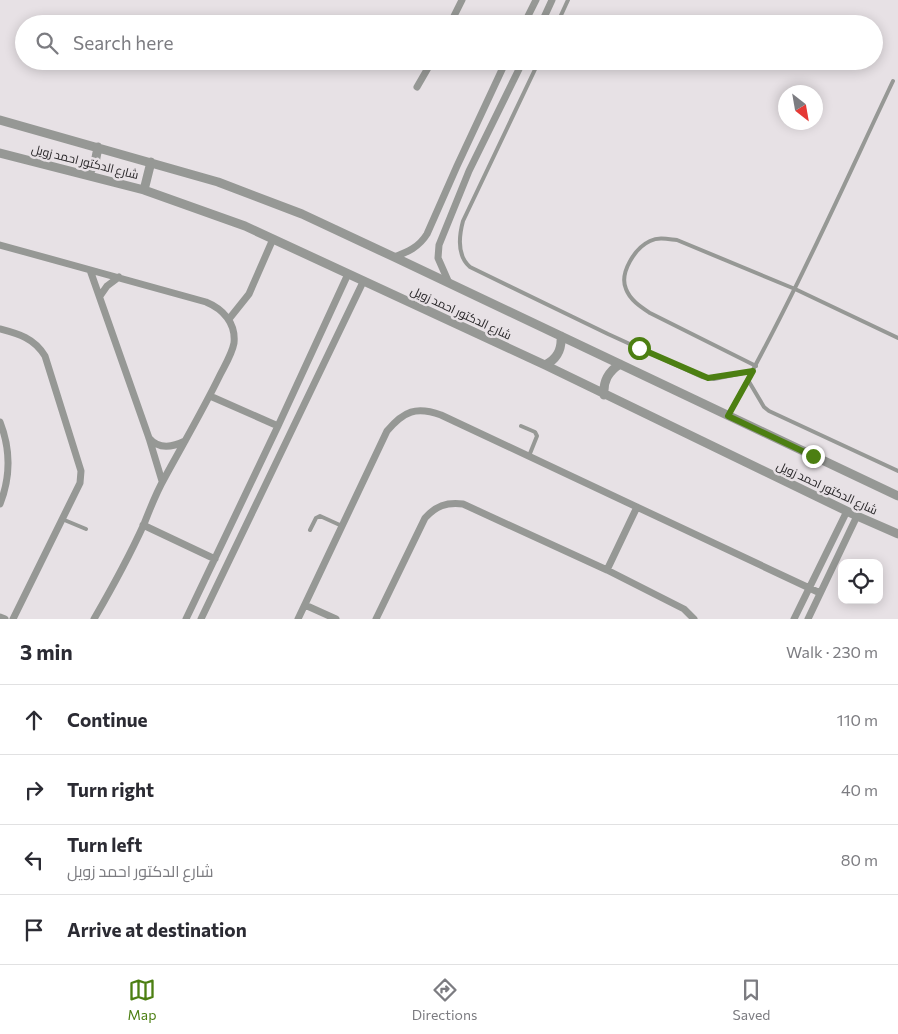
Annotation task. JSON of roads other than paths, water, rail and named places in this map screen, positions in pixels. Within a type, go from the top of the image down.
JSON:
[{"type":"street","points":[[454,15],[462,0]]},
{"type":"street","points":[[528,15],[536,0]]},
{"type":"street","points":[[545,15],[552,0]]},
{"type":"street","points":[[417,87],[427,70]]},
{"type":"street","points":[[394,256],[409,252],[423,242],[502,70]]},
{"type":"street","points":[[449,283],[438,258],[439,245],[469,171],[518,70]]},
{"type":"street","name":"شارع الدكتور احمد زويل","points":[[0,120],[151,162],[242,190],[302,214],[898,496]]},
{"type":"street","points":[[88,175],[95,164],[98,147]]},
{"type":"street","name":"شارع الدكتور احمد زويل","points":[[0,153],[144,190],[245,226],[544,365],[846,511],[898,534]]},
{"type":"street","points":[[144,190],[151,162]]},
{"type":"street","points":[[457,166],[469,171]]},
{"type":"street","points":[[229,319],[249,294],[273,239]]},
{"type":"street","points":[[0,245],[206,302],[216,306],[229,319],[234,332],[234,343],[231,353],[210,396],[162,481],[143,525],[94,619]]},
{"type":"street","points":[[90,270],[149,438],[162,481]]},
{"type":"street","points":[[186,619],[216,559],[348,274]]},
{"type":"street","points":[[100,296],[106,286],[119,278]]},
{"type":"street","points":[[201,619],[363,282]]},
{"type":"street","points":[[0,329],[24,336],[33,341],[45,356],[81,471],[80,483],[13,619]]},
{"type":"street","points":[[544,365],[551,362],[560,350],[561,336]]},
{"type":"street","points":[[604,395],[605,380],[620,364]]},
{"type":"street","points":[[210,396],[278,426]]},
{"type":"street","points":[[298,619],[388,430],[405,414],[416,410],[429,411],[529,456],[820,593]]},
{"type":"street","points":[[0,422],[8,447],[9,464],[0,504]]},
{"type":"street","points":[[149,438],[152,442],[164,447],[185,441]]},
{"type":"street","points":[[376,619],[424,518],[432,510],[447,504],[463,504],[608,570],[684,609],[694,619]]},
{"type":"street","points":[[608,570],[637,507]]},
{"type":"street","points":[[794,619],[846,511]]},
{"type":"street","points":[[808,619],[857,516]]},
{"type":"street","points":[[143,525],[216,559]]},
{"type":"street","points":[[305,605],[336,619]]},
{"type":"street","points":[[0,617],[4,619]]},
{"type":"lane","points":[[561,15],[568,0]]},
{"type":"lane","points":[[535,70],[463,221],[460,238],[465,263],[608,334],[702,377],[714,378],[753,371]]},
{"type":"lane","points":[[728,416],[795,289],[893,81]]},
{"type":"lane","points":[[756,366],[650,313],[637,304],[626,289],[623,278],[632,258],[640,248],[649,241],[660,238],[676,240],[795,289],[898,338]]},
{"type":"lane","points":[[748,380],[764,407],[898,471]]},
{"type":"lane","points":[[522,426],[535,432],[538,436],[529,456]]},
{"type":"lane","points":[[310,530],[316,518],[320,516],[342,526]]},
{"type":"lane","points":[[62,518],[86,529]]}]
